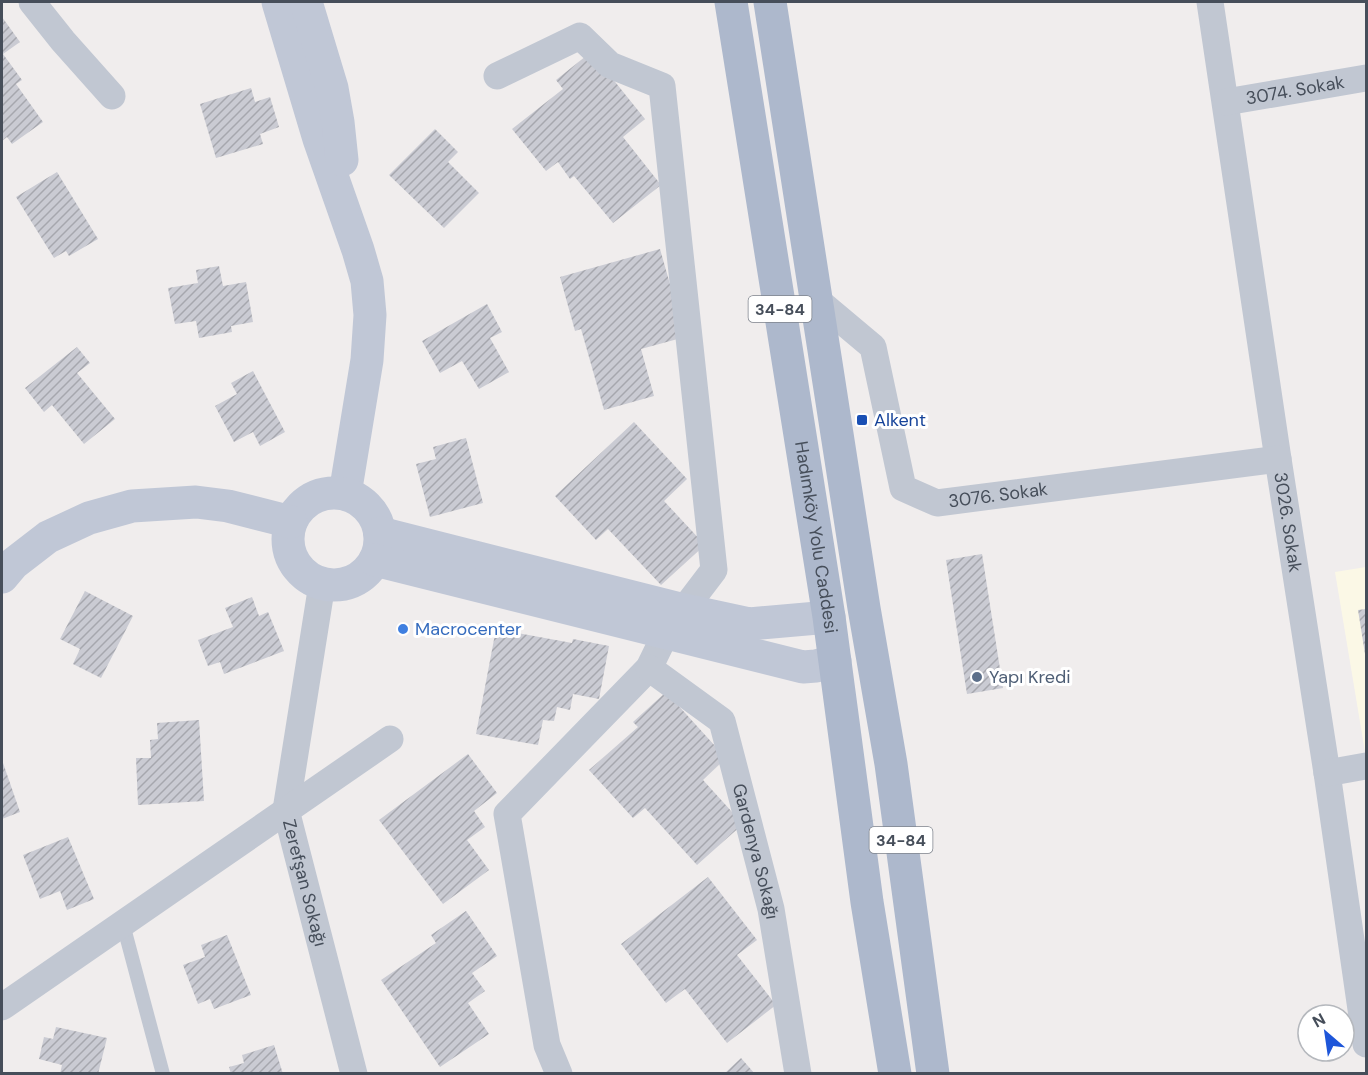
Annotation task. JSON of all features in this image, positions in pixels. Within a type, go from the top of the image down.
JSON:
[{"type":"main road","name":"Hadımköy Yolu Caddesi","points":[[731,2],[829,618],[844,653],[867,902],[895,1074]]},
{"type":"main road","name":"Hadımköy Yolu Caddesi","points":[[770,2],[864,608],[891,764],[933,1074]]},
{"type":"main road","points":[[864,608],[863,622],[844,653],[859,665],[870,724],[891,764]]},
{"type":"street","points":[[32,2],[112,96]]},
{"type":"street","points":[[278,2],[319,139],[367,281],[370,315],[367,360],[345,494]]},
{"type":"street","points":[[306,2],[332,88],[340,150],[358,250]]},
{"type":"street","name":"3026. Sokak","points":[[1210,2],[1366,1044]]},
{"type":"street","points":[[497,76],[580,36],[610,65],[662,86],[714,570],[675,621],[649,668],[507,813],[547,1045],[559,1074]]},
{"type":"street","name":"3074. Sokak","points":[[1226,102],[1366,78]]},
{"type":"street","name":"3076. Sokak","points":[[817,300],[873,347],[903,488],[937,504],[1278,459]]},
{"type":"street","points":[[331,493],[345,494],[358,499],[376,519],[377,546],[366,572],[353,581],[338,585],[322,584],[308,578],[297,568],[290,555],[287,541],[289,527],[295,514],[304,503],[316,496],[331,493]]},
{"type":"street","points":[[2,577],[13,564],[48,537],[89,518],[132,506],[196,502],[228,506],[291,522]]},
{"type":"street","points":[[377,546],[675,621],[803,667],[816,666],[844,653]]},
{"type":"street","name":"Zerefşan Sokağı","points":[[322,584],[286,810],[354,1074]]},
{"type":"street","points":[[675,621],[749,624],[829,618]]},
{"type":"street","name":"Gardenya Sokağı","points":[[649,668],[722,721],[771,909],[798,1074]]},
{"type":"street","points":[[2,1007],[390,739]]},
{"type":"street","points":[[1327,772],[1366,766]]},
{"type":"lane","points":[[123,924],[163,1074]]},
{"type":"shaded area","points":[[1366,567],[1366,758],[1335,572]]},
{"type":"building","points":[[2,17],[20,42],[3,54],[22,80],[16,84],[43,122],[12,144],[7,137],[2,141]]},
{"type":"building","points":[[591,52],[645,119],[623,137],[661,185],[613,223],[574,176],[570,179],[558,162],[546,171],[512,129],[563,89],[556,80]]},
{"type":"building","points":[[251,88],[255,102],[270,97],[279,127],[260,134],[263,144],[216,158],[200,104]]},
{"type":"building","points":[[435,129],[458,152],[448,162],[479,193],[444,228],[389,175]]},
{"type":"building","points":[[57,172],[98,239],[69,256],[66,251],[54,258],[16,197]]},
{"type":"building","points":[[660,249],[685,337],[641,349],[654,396],[604,410],[581,329],[575,331],[560,277]]},
{"type":"building","points":[[219,266],[223,286],[246,282],[253,322],[231,326],[232,332],[199,338],[196,321],[175,324],[168,288],[198,283],[196,270]]},
{"type":"building","points":[[487,304],[502,332],[490,338],[509,372],[479,389],[462,361],[440,373],[422,341]]},
{"type":"building","points":[[77,347],[90,363],[77,373],[115,419],[84,444],[52,405],[44,412],[25,388]]},
{"type":"building","points":[[253,371],[285,432],[260,446],[253,432],[234,442],[215,406],[237,394],[231,383]]},
{"type":"building","points":[[634,422],[687,479],[664,501],[705,545],[661,585],[608,529],[596,540],[555,496]]},
{"type":"building","points":[[466,438],[483,503],[430,517],[416,464],[436,459],[433,447]]},
{"type":"building","points":[[982,554],[1003,688],[967,694],[946,560]]},
{"type":"building","points":[[85,591],[133,616],[101,678],[73,664],[80,649],[60,639]]},
{"type":"building","points":[[252,597],[259,616],[268,612],[284,651],[224,674],[220,662],[208,666],[198,640],[233,627],[225,608]]},
{"type":"building","points":[[1366,609],[1366,653],[1365,654],[1358,610]]},
{"type":"building","points":[[496,629],[572,643],[573,639],[609,646],[599,699],[573,694],[570,710],[557,707],[554,721],[543,720],[538,745],[476,734]]},
{"type":"building","points":[[666,692],[726,758],[703,780],[743,824],[697,865],[645,808],[633,818],[589,770],[638,727],[633,722]]},
{"type":"building","points":[[199,720],[204,801],[138,805],[136,758],[151,758],[150,740],[158,739],[157,723]]},
{"type":"building","points":[[468,754],[497,793],[474,811],[485,827],[467,840],[489,870],[443,904],[379,820]]},
{"type":"building","points":[[2,760],[20,812],[2,819]]},
{"type":"building","points":[[68,837],[94,899],[67,910],[60,891],[40,899],[23,855]]},
{"type":"building","points":[[708,877],[757,940],[737,955],[776,1005],[727,1043],[685,989],[666,1003],[621,944]]},
{"type":"building","points":[[466,911],[497,956],[472,973],[485,991],[468,1003],[489,1034],[440,1067],[381,980],[436,943],[431,935]]},
{"type":"building","points":[[227,935],[251,995],[214,1009],[210,999],[198,1004],[183,965],[205,957],[201,945]]},
{"type":"building","points":[[56,1027],[107,1038],[98,1074],[60,1074],[62,1065],[39,1059],[44,1037],[53,1039]]},
{"type":"building","points":[[274,1045],[283,1074],[231,1074],[229,1067],[244,1063],[242,1055]]},
{"type":"building","points":[[741,1058],[755,1074],[724,1074]]},
{"type":"place","name":"Alkent","points":[[862,420]]},
{"type":"place","name":"Macrocenter","points":[[403,629]]},
{"type":"place","name":"Yapı Kredi","points":[[977,677]]}]
